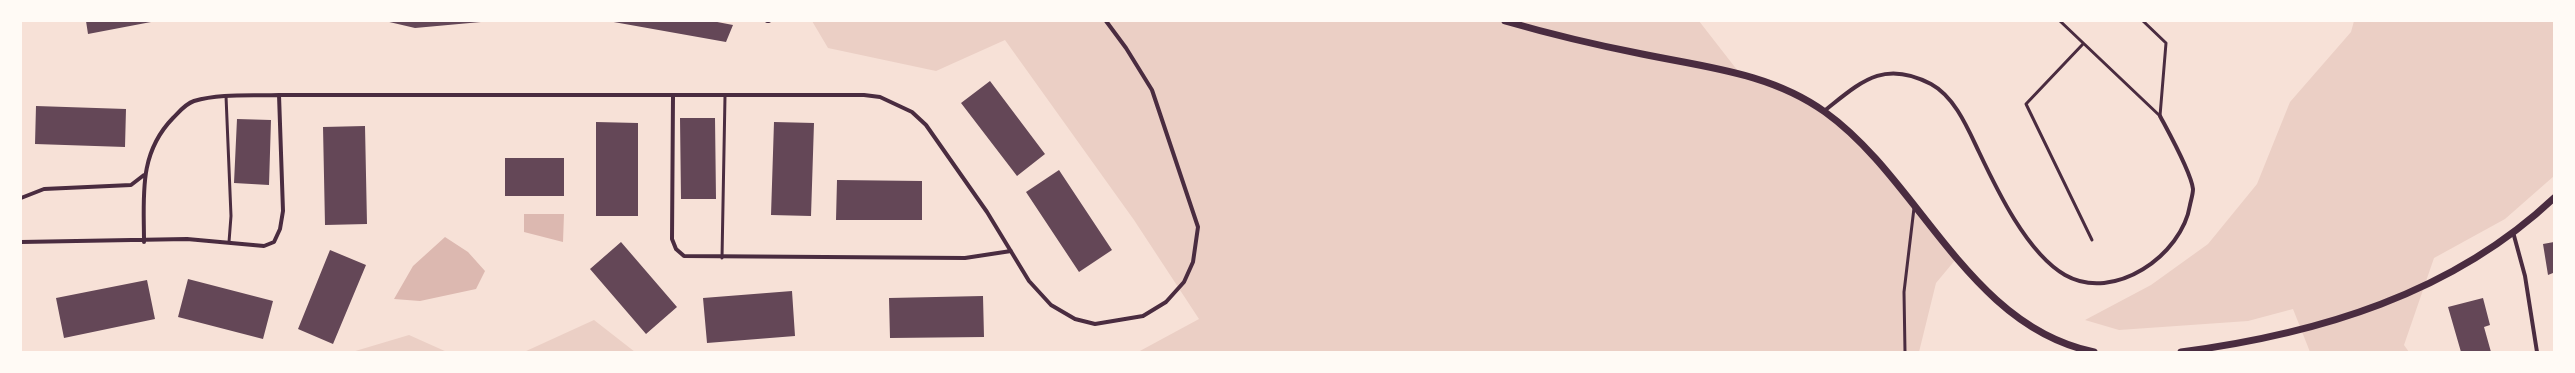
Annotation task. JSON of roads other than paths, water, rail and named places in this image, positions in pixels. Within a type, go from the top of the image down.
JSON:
[{"type":"street","points":[[144,242],[144,175],[154,143],[163,128],[182,109],[193,101],[226,96],[279,95],[864,95],[880,97],[912,112],[926,125],[1011,250],[1029,280],[1051,305],[1075,320],[1095,324],[1143,316],[1154,311],[1166,302],[1184,282],[1193,262],[1198,239],[1198,227],[1165,124],[1152,90],[1126,48],[1106,21]]},
{"type":"street","points":[[1505,21],[1634,52],[1731,71],[1786,88],[1824,111],[1843,126],[1879,161],[1956,259],[2005,307],[2055,338],[2094,352]]},
{"type":"street","points":[[1824,111],[1865,79],[1880,74],[1912,75],[1933,85],[1950,102],[1966,126],[1996,188],[2033,247],[2065,275],[2089,282],[2111,282],[2133,274],[2152,262],[2169,247],[2181,231],[2189,213],[2193,190],[2178,151],[2160,116]]},
{"type":"street","points":[[21,242],[144,242],[187,239],[264,246],[271,243],[280,228],[282,211],[279,95]]},
{"type":"street","points":[[673,96],[672,239],[676,249],[684,256],[722,258],[965,258],[1011,250]]},
{"type":"street","points":[[21,198],[44,189],[131,185],[144,175]]},
{"type":"street","points":[[2181,352],[2310,327],[2364,312],[2435,282],[2490,250],[2554,198]]},
{"type":"street","points":[[2513,232],[2525,276],[2536,352]]},
{"type":"lane","points":[[2060,21],[2160,116]]},
{"type":"lane","points":[[2143,21],[2166,43],[2160,116]]},
{"type":"lane","points":[[2083,44],[2026,104],[2092,240]]},
{"type":"lane","points":[[226,96],[231,216],[229,242]]},
{"type":"lane","points":[[722,258],[724,96]]},
{"type":"lane","points":[[1905,352],[1904,292],[1914,206]]}]
